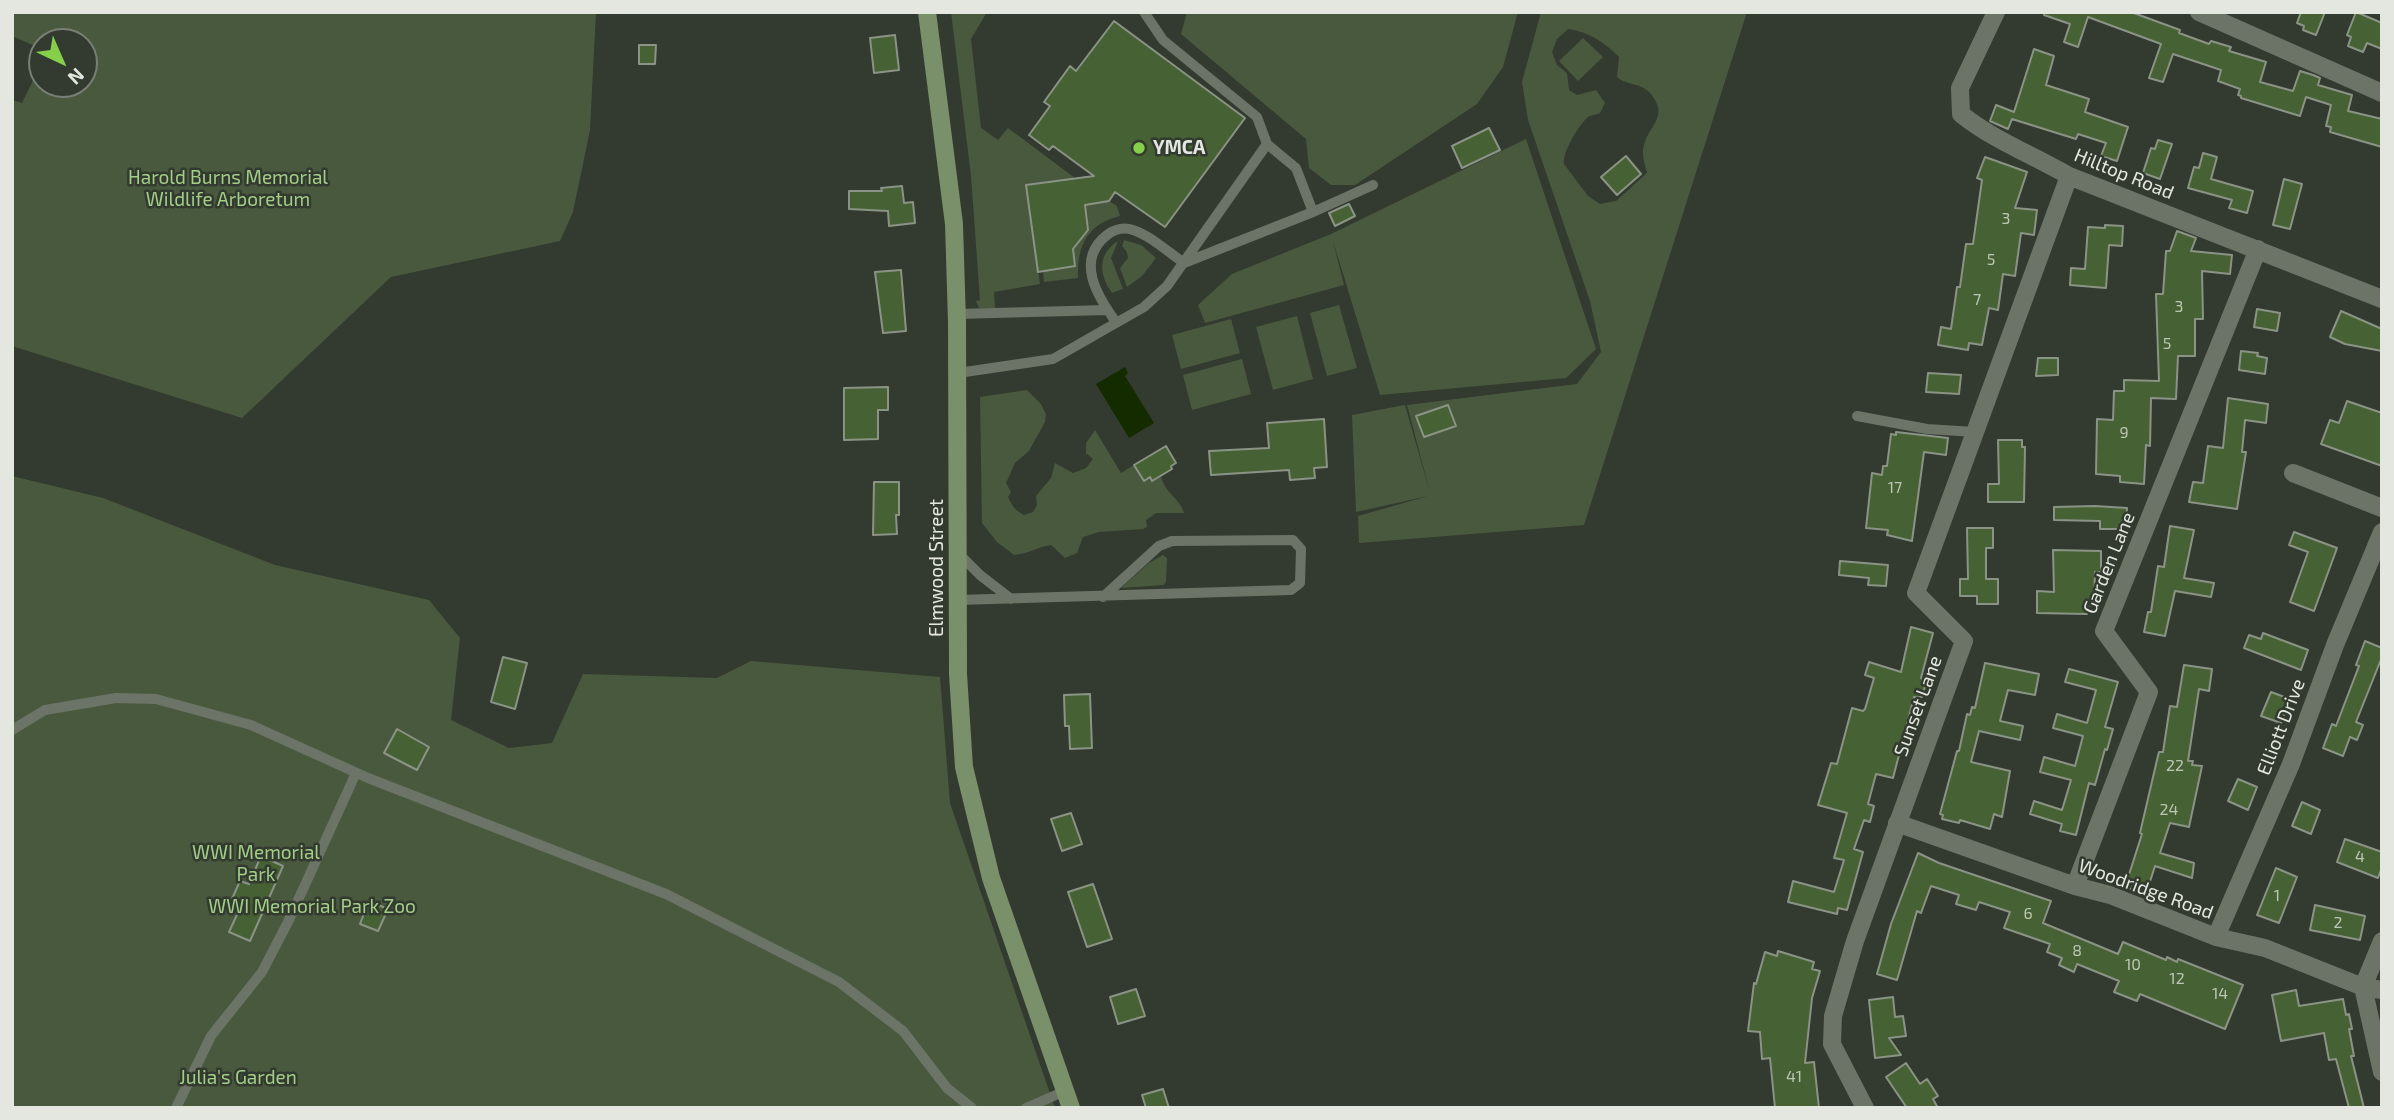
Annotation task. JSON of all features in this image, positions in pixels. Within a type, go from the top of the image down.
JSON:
[{"type":"main road","name":"Elmwood Street","points":[[927,12],[954,224],[958,373],[958,674],[964,767],[991,878],[1068,1100]]},
{"type":"street","name":"Hilltop Road","points":[[1996,12],[1959,88],[1961,114],[1983,131],[2069,176],[2382,299]]},
{"type":"street","points":[[2199,12],[2382,93]]},
{"type":"street","name":"Sunset Lane","points":[[1865,1108],[1832,1044],[1833,1016],[1855,941],[1964,641],[1916,593],[2069,176]]},
{"type":"street","name":"Garden Lane","points":[[2075,886],[2149,692],[2104,631],[2258,249]]},
{"type":"street","points":[[2293,473],[2382,508]]},
{"type":"street","name":"Elliott Drive","points":[[2216,937],[2291,764],[2335,645],[2382,532]]},
{"type":"street","name":"Woodridge Road","points":[[1897,823],[2075,886],[2109,895],[2216,937],[2265,948],[2363,987],[2382,990]]},
{"type":"street","points":[[2382,941],[2363,987],[2382,1072]]},
{"type":"lane","points":[[1143,12],[1163,40],[1257,117],[1267,144],[1296,168],[1313,212]]},
{"type":"lane","points":[[958,373],[1053,359],[1144,307],[1167,286],[1267,144]]},
{"type":"lane","points":[[1184,263],[1373,185]]},
{"type":"lane","points":[[1115,322],[1095,290],[1091,258],[1094,248],[1113,231],[1134,230],[1184,263]]},
{"type":"lane","points":[[957,314],[1107,310]]},
{"type":"lane","points":[[1857,416],[1927,429],[1975,432]]},
{"type":"lane","points":[[958,600],[1103,597],[1227,590],[1291,590],[1300,583],[1301,549],[1293,540],[1172,541],[1160,546],[1103,597]]},
{"type":"lane","points":[[957,553],[1011,599]]},
{"type":"lane","points":[[12,730],[45,710],[116,698],[156,699],[251,725],[356,773],[666,894],[839,982],[903,1031],[947,1088],[972,1108]]},
{"type":"lane","points":[[176,1108],[211,1036],[262,972],[289,920],[356,773]]},
{"type":"lane","points":[[1027,1108],[1068,1100]]},
{"type":"green space","name":"Harold Burns Memorial Wildlife Arboretum","points":[[12,12],[596,12],[590,130],[573,212],[560,241],[391,277],[242,418],[12,346],[12,100],[22,103],[28,91],[28,98],[98,98],[98,28],[28,28],[28,43],[12,36]]},
{"type":"green space","points":[[951,12],[987,12],[971,39],[981,128],[998,140],[1008,128],[1075,178],[1026,185],[1040,284],[994,292],[995,308],[979,308],[976,301],[980,300],[971,176]]},
{"type":"green space","points":[[1187,12],[1518,12],[1503,67],[1477,104],[1355,185],[1331,185],[1309,168],[1306,139],[1181,34]]},
{"type":"green space","points":[[1541,12],[1747,12],[1584,525],[1359,543],[1358,516],[1428,496],[1356,512],[1352,415],[1405,405],[1431,496],[1407,405],[1577,384],[1601,352],[1590,301],[1528,120],[1522,82]],"holes":[[[1568,29],[1596,38],[1619,57],[1617,77],[1647,90],[1658,109],[1656,121],[1643,148],[1647,173],[1616,201],[1600,204],[1588,196],[1564,164],[1568,146],[1576,132],[1588,117],[1600,113],[1605,103],[1596,90],[1577,95],[1569,90],[1567,73],[1557,65],[1552,52],[1557,39]]]},
{"type":"green space","points":[[1583,38],[1603,57],[1578,81],[1559,61]]},
{"type":"green space","points":[[1526,139],[1596,349],[1566,378],[1380,395],[1333,241],[1344,285],[1205,323],[1198,305],[1232,274],[1331,234]]},
{"type":"green space","points":[[1109,201],[1117,206],[1120,216],[1099,225],[1086,238],[1078,266],[1078,278],[1044,282],[1043,271],[1075,266],[1073,249],[1085,205]]},
{"type":"green space","points":[[1124,240],[1141,245],[1156,258],[1142,276],[1127,287],[1120,268],[1128,258],[1122,246]]},
{"type":"green space","points":[[1118,241],[1111,258],[1123,289],[1112,293],[1104,279],[1102,265],[1106,252]]},
{"type":"green space","points":[[1339,305],[1357,368],[1327,376],[1310,313]]},
{"type":"green space","points":[[1297,316],[1313,379],[1273,390],[1256,327]]},
{"type":"green space","points":[[1231,319],[1240,353],[1181,369],[1172,335]]},
{"type":"green space","points":[[1242,359],[1251,394],[1192,410],[1183,375]]},
{"type":"green space","points":[[1027,390],[1041,404],[1046,414],[1045,422],[1029,451],[1015,463],[1006,483],[1011,492],[1008,497],[1019,512],[1024,515],[1033,512],[1037,505],[1036,496],[1051,478],[1055,463],[1073,473],[1086,468],[1093,459],[1086,453],[1086,443],[1095,430],[1121,473],[1134,465],[1144,481],[1150,478],[1152,481],[1161,476],[1184,513],[1156,513],[1146,520],[1147,527],[1143,529],[1099,532],[1083,537],[1077,553],[1065,558],[1051,545],[1014,555],[997,542],[982,523],[980,397]]},
{"type":"green space","name":"WWI Memorial Park","points":[[12,476],[103,498],[275,565],[429,600],[460,638],[451,720],[509,748],[552,743],[583,674],[717,678],[751,661],[940,677],[950,803],[1055,1108],[12,1108]]},
{"type":"green space","points":[[1163,555],[1167,558],[1164,585],[1121,588],[1149,563]]},
{"type":"shaded area","points":[[1125,367],[1128,373],[1125,376],[1154,423],[1129,438],[1096,384]]},
{"type":"building","points":[[2045,12],[2131,12],[2180,30],[2179,33],[2209,44],[2211,41],[2231,47],[2229,51],[2266,62],[2260,82],[2293,91],[2300,71],[2313,75],[2320,78],[2318,85],[2352,95],[2348,111],[2382,119],[2382,147],[2330,132],[2331,127],[2326,126],[2331,105],[2306,97],[2300,116],[2241,98],[2238,95],[2240,89],[2218,81],[2221,70],[2173,54],[2163,82],[2149,78],[2161,44],[2088,17],[2078,47],[2064,42],[2070,24],[2044,15]]},
{"type":"building","points":[[2301,12],[2325,12],[2316,35],[2303,30],[2304,26],[2297,23]]},
{"type":"building","points":[[2356,12],[2382,23],[2382,49],[2367,43],[2363,52],[2348,46],[2351,37],[2347,35]]},
{"type":"building","name":"YMCA","points":[[1114,21],[1245,118],[1165,227],[1115,192],[1109,201],[1085,205],[1088,230],[1073,249],[1075,266],[1038,272],[1026,185],[1094,176],[1053,146],[1049,150],[1029,135],[1050,106],[1044,102],[1070,66],[1076,71]]},
{"type":"building","points":[[895,35],[899,70],[874,73],[870,38]]},
{"type":"building","points":[[639,45],[656,45],[655,64],[639,64]]},
{"type":"building","points":[[2034,49],[2054,56],[2046,85],[2089,99],[2085,112],[2128,127],[2117,161],[2101,156],[2106,143],[2078,134],[2076,139],[2012,119],[2008,129],[1990,121],[1996,105],[2014,112]]},
{"type":"building","points":[[1489,128],[1500,150],[1462,168],[1452,146]]},
{"type":"building","points":[[2158,140],[2172,144],[2160,179],[2143,173],[2151,148],[2155,149]]},
{"type":"building","points":[[2203,153],[2217,157],[2211,179],[2253,191],[2247,213],[2229,208],[2232,200],[2188,188],[2194,167],[2199,168]]},
{"type":"building","points":[[1626,156],[1641,174],[1617,195],[1601,177]]},
{"type":"building","points":[[1985,157],[2027,172],[2015,208],[2037,210],[2034,235],[2021,233],[2015,276],[2003,274],[1998,310],[1989,308],[1982,345],[1969,343],[1968,350],[1938,345],[1941,327],[1951,329],[1966,244],[1973,244],[1982,180],[1977,178]]},
{"type":"building","points":[[2284,179],[2302,184],[2290,229],[2273,225]]},
{"type":"building","points":[[902,186],[904,203],[913,202],[915,223],[889,226],[888,211],[849,209],[849,191],[882,191],[881,188]]},
{"type":"building","points":[[1349,204],[1355,216],[1335,226],[1329,213]]},
{"type":"building","points":[[2105,225],[2123,226],[2122,246],[2109,245],[2106,288],[2070,285],[2071,268],[2085,269],[2088,227],[2105,228]]},
{"type":"building","points":[[2177,231],[2196,238],[2191,251],[2232,255],[2230,274],[2202,271],[2203,319],[2195,319],[2195,356],[2178,356],[2176,399],[2151,398],[2150,446],[2146,445],[2144,484],[2120,482],[2120,476],[2096,474],[2097,419],[2113,420],[2114,391],[2124,391],[2124,380],[2159,381],[2156,294],[2163,294],[2166,251],[2170,251]]},
{"type":"building","points":[[901,270],[906,331],[883,333],[875,272]]},
{"type":"building","points":[[2257,309],[2280,313],[2277,331],[2254,327]]},
{"type":"building","points":[[2341,311],[2382,329],[2382,351],[2345,344],[2330,337]]},
{"type":"building","points":[[2241,351],[2258,353],[2257,356],[2267,358],[2265,374],[2239,370]]},
{"type":"building","points":[[2038,358],[2058,358],[2058,375],[2036,376]]},
{"type":"building","points":[[1928,373],[1961,375],[1959,394],[1926,392]]},
{"type":"building","points":[[888,387],[888,410],[878,410],[878,439],[844,440],[844,388]]},
{"type":"building","points":[[2228,398],[2268,404],[2266,423],[2245,420],[2242,452],[2246,452],[2237,509],[2189,502],[2193,482],[2203,483],[2208,446],[2223,448]]},
{"type":"building","points":[[2347,401],[2382,413],[2382,466],[2321,444],[2330,420],[2339,423]]},
{"type":"building","points":[[1448,405],[1456,426],[1424,437],[1416,416]]},
{"type":"building","points":[[1324,419],[1327,467],[1314,468],[1315,478],[1290,480],[1289,470],[1211,475],[1209,451],[1269,448],[1267,423]]},
{"type":"building","points":[[1896,432],[1948,438],[1946,455],[1924,452],[1912,541],[1887,535],[1888,530],[1866,528],[1872,473],[1882,475],[1883,466],[1887,466],[1891,434],[1896,435]]},
{"type":"building","points":[[1998,440],[2022,440],[2022,447],[2025,447],[2024,502],[1988,502],[1988,484],[1999,484]]},
{"type":"building","points":[[1166,446],[1176,463],[1171,466],[1172,469],[1152,481],[1150,477],[1144,481],[1134,465]]},
{"type":"building","points":[[874,482],[899,482],[897,534],[873,535]]},
{"type":"building","points":[[2054,507],[2127,508],[2126,523],[2120,523],[2120,529],[2100,529],[2100,521],[2054,520]]},
{"type":"building","points":[[2170,526],[2194,530],[2184,578],[2214,583],[2211,597],[2175,591],[2165,636],[2144,632],[2148,612],[2151,612],[2158,566],[2164,567]]},
{"type":"building","points":[[1967,528],[1993,528],[1993,548],[1986,548],[1986,579],[1998,579],[1998,604],[1977,604],[1977,596],[1960,596],[1960,579],[1968,579]]},
{"type":"building","points":[[2294,532],[2337,548],[2314,611],[2290,602],[2308,552],[2289,545]]},
{"type":"building","points":[[2053,550],[2101,551],[2101,572],[2095,572],[2094,606],[2087,605],[2087,614],[2037,613],[2037,591],[2054,592]]},
{"type":"building","points":[[1840,561],[1888,565],[1886,586],[1868,585],[1869,578],[1839,575]]},
{"type":"building","points":[[1911,627],[1933,633],[1921,678],[1926,683],[1922,697],[1914,697],[1893,778],[1876,774],[1868,804],[1874,806],[1870,822],[1864,820],[1854,849],[1863,852],[1847,910],[1838,908],[1837,914],[1788,902],[1793,881],[1834,892],[1844,860],[1834,858],[1847,813],[1818,805],[1831,763],[1837,764],[1852,708],[1863,711],[1865,709],[1874,678],[1865,675],[1869,662],[1901,672]]},
{"type":"building","points":[[2263,633],[2308,650],[2301,670],[2244,648],[2249,635],[2261,639]]},
{"type":"building","points":[[2365,641],[2382,648],[2382,657],[2356,722],[2363,725],[2357,740],[2350,737],[2343,756],[2323,748],[2332,724],[2336,726],[2359,666],[2356,665]]},
{"type":"building","points":[[503,657],[527,663],[515,709],[491,702]]},
{"type":"building","points":[[1985,663],[2039,674],[2035,695],[2008,690],[2000,721],[2023,726],[2020,740],[1979,731],[1971,762],[2010,771],[2002,817],[1994,814],[1990,829],[1960,820],[1959,823],[1942,819],[1943,815],[1940,814],[1967,714],[1970,715],[1972,707],[1975,708]]},
{"type":"building","points":[[2184,665],[2212,669],[2209,691],[2199,689],[2188,761],[2193,761],[2192,765],[2202,766],[2189,827],[2170,823],[2160,853],[2194,863],[2192,878],[2155,866],[2146,894],[2125,887],[2142,834],[2140,833],[2159,752],[2163,752],[2170,706],[2177,707]]},
{"type":"building","points":[[2069,669],[2118,682],[2105,727],[2113,729],[2095,785],[2089,783],[2076,835],[2060,831],[2062,824],[2030,814],[2034,801],[2062,810],[2071,780],[2040,772],[2044,757],[2075,766],[2083,736],[2053,728],[2057,714],[2087,723],[2096,690],[2065,682]]},
{"type":"building","points":[[2271,692],[2290,699],[2281,723],[2261,716]]},
{"type":"building","points":[[1090,694],[1092,748],[1070,749],[1069,726],[1065,726],[1064,695]]},
{"type":"building","points":[[397,729],[429,747],[417,770],[384,753]]},
{"type":"building","points":[[2238,779],[2257,787],[2248,810],[2228,801]]},
{"type":"building","points":[[2302,802],[2320,810],[2311,834],[2292,826]]},
{"type":"building","points":[[1071,813],[1082,844],[1062,851],[1051,819]]},
{"type":"building","points":[[2345,839],[2382,852],[2382,867],[2378,878],[2337,862]]},
{"type":"building","points":[[1918,853],[1939,863],[2051,901],[2043,923],[2118,954],[2123,942],[2166,960],[2167,957],[2177,962],[2178,959],[2243,985],[2225,1029],[2140,994],[2137,1001],[2114,992],[2119,981],[2077,964],[2074,972],[2059,965],[2062,958],[2047,952],[2050,944],[2004,928],[2010,912],[1979,902],[1976,910],[1956,904],[1959,895],[1931,886],[1921,913],[1917,911],[1897,980],[1877,974],[1891,924]]},
{"type":"building","points":[[261,856],[283,866],[250,941],[229,932],[242,904],[232,899],[240,881],[249,884]]},
{"type":"building","points":[[2276,868],[2297,877],[2279,923],[2257,915]]},
{"type":"building","points":[[1093,884],[1112,939],[1087,947],[1068,892]]},
{"type":"building","points":[[369,901],[388,909],[378,931],[360,924]]},
{"type":"building","points":[[2315,905],[2365,916],[2360,940],[2310,930]]},
{"type":"building","points":[[1778,951],[1814,962],[1812,969],[1820,971],[1812,998],[1805,1063],[1814,1062],[1819,1108],[1775,1108],[1770,1058],[1762,1059],[1760,1032],[1748,1031],[1754,983],[1756,984],[1765,952],[1777,956]]},
{"type":"building","points":[[1136,989],[1145,1016],[1118,1024],[1110,997]]},
{"type":"building","points":[[2296,990],[2299,1006],[2343,999],[2352,1029],[2349,1029],[2354,1056],[2351,1056],[2364,1108],[2349,1108],[2336,1059],[2329,1060],[2324,1033],[2281,1041],[2272,995]]},
{"type":"building","points":[[1893,997],[1895,1017],[1903,1016],[1906,1036],[1889,1038],[1901,1055],[1875,1058],[1869,1000]]},
{"type":"building","points":[[1906,1063],[1920,1084],[1927,1079],[1938,1096],[1933,1099],[1938,1108],[1907,1108],[1886,1077]]},
{"type":"building","points":[[1163,1089],[1169,1108],[1146,1108],[1142,1095]]},
{"type":"place","name":"YMCA","points":[[1139,148]]},
{"type":"park label","name":"WWI Memorial Park Zoo","points":[[312,907]]},
{"type":"park label","name":"Julia's Garden","points":[[238,1078]]}]
